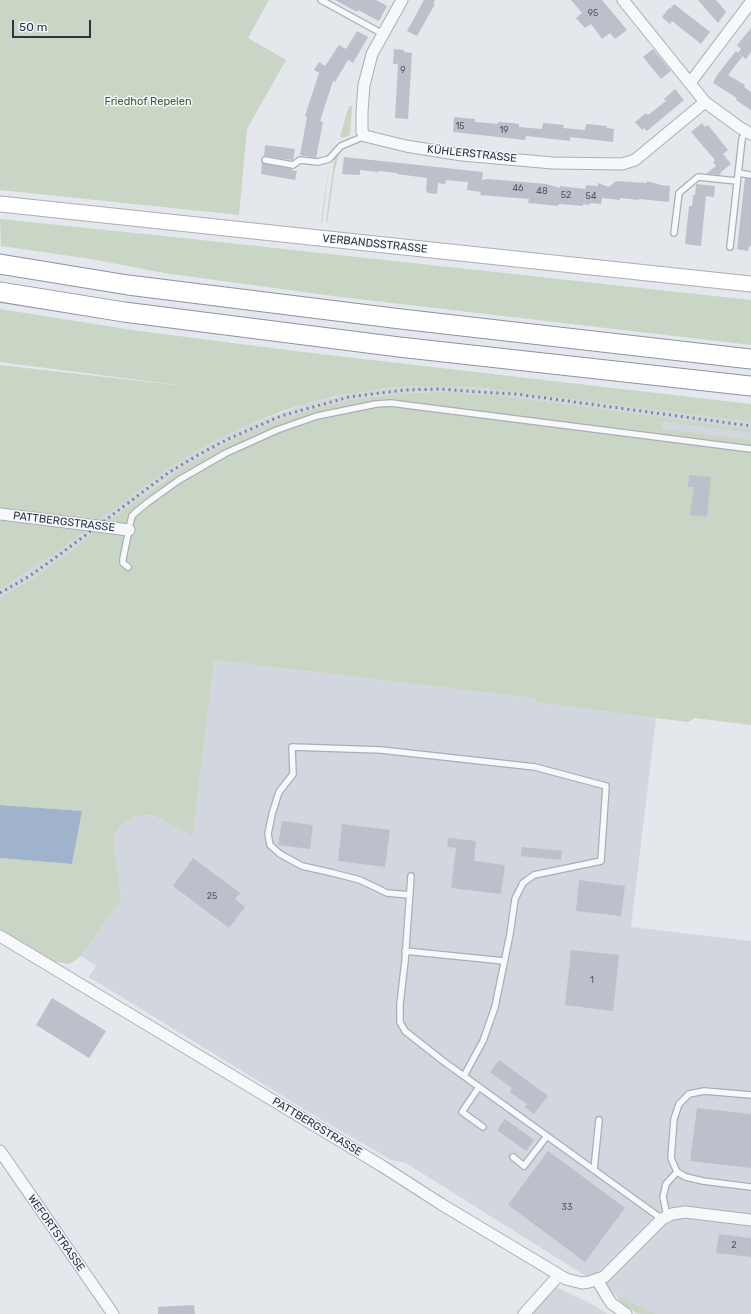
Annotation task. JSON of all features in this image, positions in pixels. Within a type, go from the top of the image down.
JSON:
[{"type":"highway","points":[[0,264],[136,286],[401,319],[751,359]]},
{"type":"highway","points":[[0,292],[124,312],[399,346],[751,386]]},
{"type":"main road","name":"VERBANDSSTRASSE","points":[[0,204],[751,284]]},
{"type":"street","points":[[365,136],[362,132],[364,85],[372,54],[402,0]]},
{"type":"street","points":[[623,0],[706,102],[748,133]]},
{"type":"street","points":[[690,83],[751,2]]},
{"type":"street","name":"KÜHLERSTRASSE","points":[[365,136],[406,146],[462,155],[553,163],[622,164],[635,160],[706,102]]},
{"type":"street","name":"PATTBERGSTRASSE","points":[[0,514],[129,530]]},
{"type":"street","name":"PATTBERGSTRASSE","points":[[0,936],[362,1154],[558,1275],[566,1279],[582,1283],[597,1280]]},
{"type":"street","name":"WEFORTSTRASSE","points":[[0,1151],[113,1314]]},
{"type":"street","points":[[626,1314],[611,1303],[597,1280],[610,1272],[664,1218],[672,1214],[685,1212],[751,1220]]},
{"type":"street","points":[[524,1314],[558,1275]]},
{"type":"lane","points":[[321,0],[383,34]]},
{"type":"lane","points":[[730,247],[742,139],[748,133]]},
{"type":"lane","points":[[265,160],[293,165],[300,160],[318,162],[329,159],[340,146],[365,136]]},
{"type":"lane","points":[[738,173],[751,175]]},
{"type":"lane","points":[[674,233],[678,193],[698,177],[737,181]]},
{"type":"lane","points":[[128,568],[123,563],[123,558],[132,516],[179,480],[226,453],[276,430],[317,416],[376,404],[391,403],[751,449]]},
{"type":"lane","points":[[410,895],[387,893],[360,880],[302,866],[280,854],[270,845],[268,834],[279,792],[293,774],[292,747],[381,750],[535,767],[606,786],[601,861],[534,874],[522,883],[515,899],[510,934],[495,1007],[483,1041],[464,1076]]},
{"type":"lane","points":[[411,876],[400,1004],[400,1022],[405,1031],[479,1087],[594,1170],[664,1218]]},
{"type":"lane","points":[[405,951],[504,962]]},
{"type":"lane","points":[[479,1087],[462,1112],[483,1127]]},
{"type":"lane","points":[[751,1095],[704,1091],[689,1094],[679,1104],[674,1119],[671,1158],[677,1172],[686,1177],[703,1181],[751,1187]]},
{"type":"lane","points":[[594,1170],[599,1120]]},
{"type":"lane","points":[[513,1157],[524,1166],[547,1136]]},
{"type":"lane","points":[[664,1218],[662,1197],[666,1184],[677,1172]]},
{"type":"shaded area","points":[[416,386],[454,386],[502,390],[751,422],[751,429],[479,394],[420,392],[378,395],[353,399],[285,418],[235,438],[196,460],[160,483],[62,558],[32,579],[0,597],[0,589],[53,555],[171,467],[203,447],[243,427],[305,404],[355,392]]},
{"type":"shaded area","points":[[663,422],[751,433],[751,440],[662,428]]},
{"type":"shaded area","points":[[214,660],[532,698],[540,703],[656,718],[631,927],[751,941],[751,1314],[656,1314],[616,1295],[406,1163],[391,1160],[317,1117],[89,977],[96,966],[81,956],[121,900],[114,837],[121,825],[136,816],[152,815],[193,836]]},
{"type":"shaded area","points":[[556,1287],[592,1304],[607,1314],[530,1314]]},
{"type":"green space","name":"Friedhof Repelen","points":[[0,0],[269,0],[248,38],[286,60],[247,129],[239,215],[0,190]]},
{"type":"green space","points":[[349,106],[352,106],[350,135],[342,138],[340,136]]},
{"type":"green space","points":[[340,148],[334,174],[327,224],[326,220],[335,154]]},
{"type":"green space","points":[[330,162],[322,223],[321,223],[322,213]]},
{"type":"green space","points":[[0,219],[751,300],[751,345],[341,297],[164,273],[91,259],[1,246]]},
{"type":"green space","points":[[0,309],[132,330],[303,352],[751,404],[751,422],[474,387],[416,386],[385,388],[335,396],[282,411],[243,427],[203,447],[171,467],[53,555],[0,589],[0,365],[192,387],[0,362]]},
{"type":"green space","points":[[438,392],[501,396],[751,429],[751,433],[663,422],[662,428],[751,440],[751,725],[695,718],[688,722],[540,703],[532,698],[214,660],[193,836],[152,815],[136,816],[121,825],[114,837],[114,846],[121,900],[81,956],[73,962],[68,964],[56,962],[0,929],[0,858],[72,864],[82,811],[0,805],[0,597],[32,579],[73,550],[95,531],[175,473],[235,438],[285,418],[353,399],[401,393]]},
{"type":"green space","points":[[616,1295],[656,1314],[638,1314],[621,1303]]},
{"type":"water","points":[[0,805],[82,811],[72,864],[0,858]]},
{"type":"building","points":[[335,0],[376,0],[387,6],[379,21],[358,10],[357,12]]},
{"type":"building","points":[[424,0],[435,0],[433,3],[435,4],[417,36],[407,31]]},
{"type":"building","points":[[571,0],[602,0],[627,30],[615,39],[610,33],[602,39],[591,24],[585,28],[576,18],[582,13]]},
{"type":"building","points":[[698,0],[716,0],[726,12],[718,23]]},
{"type":"building","points":[[674,4],[710,32],[701,44],[672,21],[670,24],[662,17]]},
{"type":"building","points":[[751,28],[751,52],[746,59],[738,53],[741,49],[737,45]]},
{"type":"building","points":[[357,31],[368,37],[353,63],[348,60],[335,82],[333,81],[320,121],[323,122],[316,158],[300,155],[307,117],[305,116],[319,73],[314,70],[319,62],[325,66],[339,45],[346,49]]},
{"type":"building","points":[[394,49],[412,53],[408,119],[395,118],[398,64],[393,64]]},
{"type":"building","points":[[653,49],[671,71],[661,79],[643,57]]},
{"type":"building","points":[[736,51],[742,57],[728,75],[745,85],[744,87],[751,92],[751,110],[736,100],[737,98],[713,83],[717,75]]},
{"type":"building","points":[[675,89],[684,100],[647,131],[644,128],[642,130],[635,122],[646,113],[648,115],[666,101],[664,99]]},
{"type":"building","points":[[454,117],[475,119],[475,122],[498,124],[498,122],[512,123],[519,124],[519,127],[542,129],[543,123],[564,125],[563,128],[585,130],[586,124],[607,126],[607,128],[614,129],[613,142],[570,137],[570,141],[526,136],[525,140],[453,132]]},
{"type":"building","points":[[702,123],[705,127],[708,125],[728,150],[723,154],[731,164],[721,172],[720,175],[706,174],[716,166],[713,162],[715,160],[691,132]]},
{"type":"building","points":[[265,145],[295,149],[293,160],[264,156]]},
{"type":"building","points":[[344,157],[483,172],[482,180],[488,179],[546,184],[560,188],[560,186],[585,189],[586,185],[598,186],[598,183],[609,187],[616,181],[647,183],[647,181],[670,186],[669,202],[639,199],[620,198],[620,200],[602,198],[601,204],[590,203],[590,205],[583,204],[583,206],[559,204],[558,206],[528,203],[529,199],[480,195],[481,192],[467,190],[468,182],[446,180],[445,184],[438,183],[437,194],[428,193],[426,190],[427,178],[397,173],[360,170],[360,175],[342,174]]},
{"type":"building","points":[[262,163],[297,171],[295,180],[261,174]]},
{"type":"building","points":[[745,178],[751,179],[751,246],[749,246],[748,251],[737,249]]},
{"type":"building","points":[[696,184],[715,186],[714,197],[706,196],[701,246],[685,244],[689,206],[692,206]]},
{"type":"building","points":[[689,475],[711,477],[707,517],[690,515],[694,487],[688,487]]},
{"type":"building","points":[[282,821],[313,825],[310,849],[278,845]]},
{"type":"building","points":[[342,824],[390,830],[385,867],[338,861]]},
{"type":"building","points":[[448,838],[476,841],[474,861],[505,865],[501,894],[451,888],[456,848],[447,847]]},
{"type":"building","points":[[522,847],[562,851],[561,860],[521,856]]},
{"type":"building","points":[[193,858],[240,893],[235,899],[245,907],[229,928],[173,886]]},
{"type":"building","points":[[579,880],[625,886],[621,916],[576,911]]},
{"type":"building","points":[[571,950],[619,955],[613,1011],[565,1005]]},
{"type":"building","points":[[52,998],[106,1031],[89,1058],[36,1025]]},
{"type":"building","points":[[499,1060],[548,1096],[534,1114],[525,1107],[527,1104],[510,1092],[512,1088],[490,1072]]},
{"type":"building","points":[[697,1108],[751,1114],[751,1168],[690,1161]]},
{"type":"building","points":[[505,1119],[534,1140],[526,1151],[497,1130]]},
{"type":"building","points":[[548,1151],[625,1208],[585,1262],[508,1205]]},
{"type":"building","points":[[719,1234],[751,1238],[751,1257],[716,1253]]},
{"type":"building","points":[[194,1305],[195,1314],[158,1314],[158,1307]]},
{"type":"railway","points":[[0,593],[28,577],[168,473],[198,455],[228,439],[281,416],[349,397],[405,390],[441,389],[516,394],[751,426]]}]
